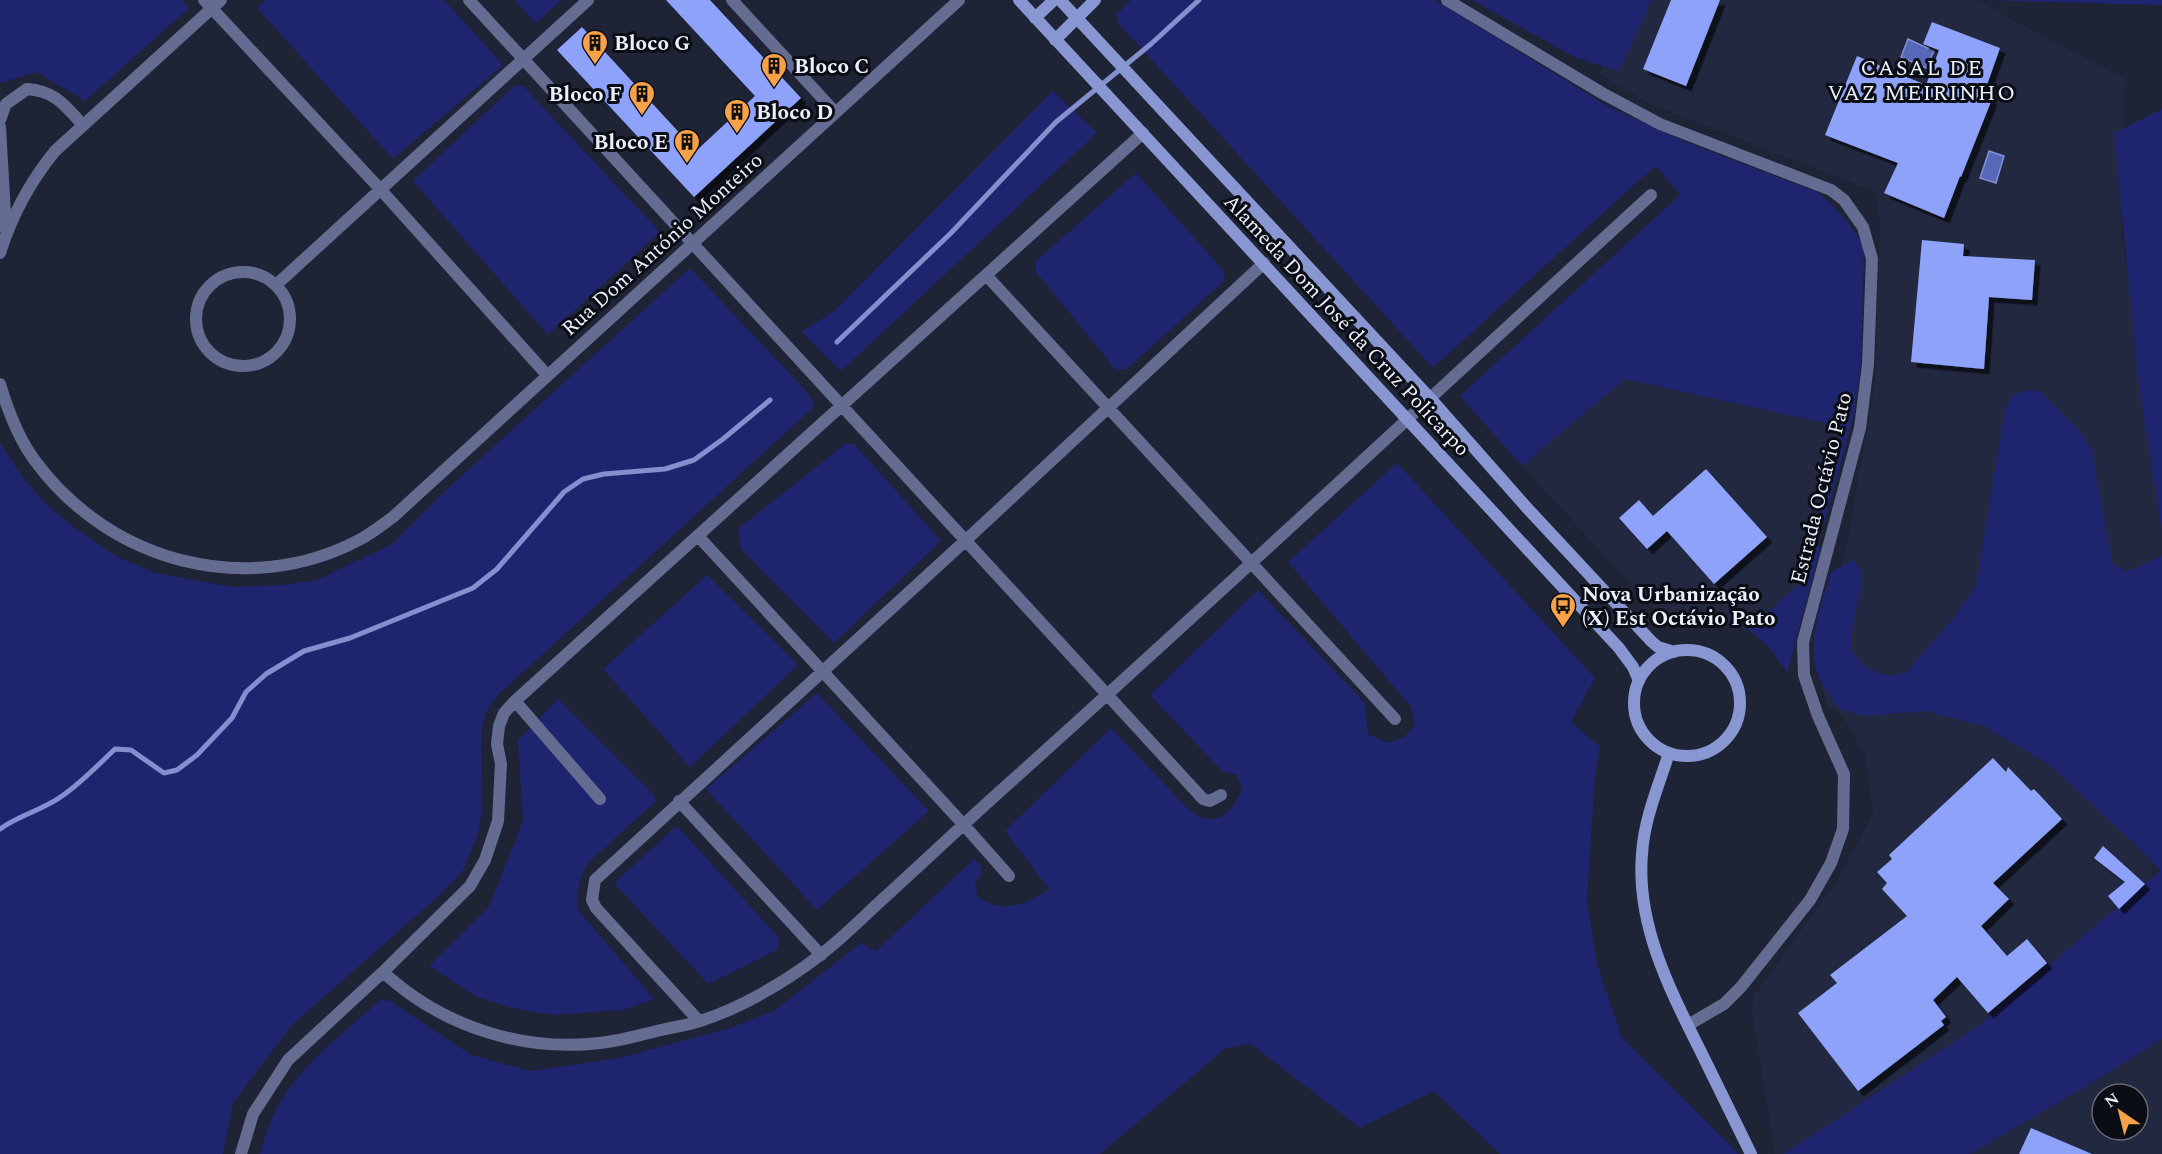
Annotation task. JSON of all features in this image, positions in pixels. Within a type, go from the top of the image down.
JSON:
[{"type":"street","points":[[469,0],[1203,799],[1210,801],[1221,795]]},
{"type":"street","points":[[276,285],[588,0]]},
{"type":"street","points":[[732,0],[835,112]]},
{"type":"street","name":"Rua Dom António Monteiro","points":[[0,384],[24,442],[35,461],[61,492],[77,507],[116,535],[154,552],[218,567],[259,567],[289,564],[316,557],[360,540],[393,517],[959,0]]},
{"type":"street","name":"Alameda Dom José da Cruz Policarpo","points":[[1018,0],[1619,648],[1633,667],[1639,681]]},
{"type":"street","points":[[1035,18],[1054,0]]},
{"type":"street","name":"Alameda Dom José da Cruz Policarpo","points":[[1060,0],[1430,398],[1528,509],[1651,641],[1658,647],[1674,652]]},
{"type":"street","points":[[1055,39],[1095,0]]},
{"type":"street","name":"Estrada Octávio Pato","points":[[1447,0],[1602,93],[1660,124],[1831,190],[1844,200],[1863,227],[1872,259],[1866,386],[1860,428],[1803,642],[1804,675],[1818,716],[1844,774],[1844,829],[1831,863],[1810,900],[1741,987],[1724,1004],[1688,1025]]},
{"type":"street","points":[[0,253],[22,197],[38,172],[55,152],[212,3],[547,375]]},
{"type":"street","points":[[0,120],[6,104],[27,89],[47,93],[60,100],[86,122]]},
{"type":"street","points":[[0,127],[6,235]]},
{"type":"street","points":[[241,1154],[253,1114],[288,1060],[383,972],[470,886],[485,860],[498,820],[501,764],[497,744],[499,726],[504,713],[1143,133]]},
{"type":"street","points":[[383,972],[405,993],[440,1013],[497,1037],[568,1045],[612,1041],[699,1021],[765,990],[821,955],[1107,696],[1651,195]]},
{"type":"street","points":[[699,1021],[604,918],[591,900],[595,880],[1264,263]]},
{"type":"street","points":[[247,272],[262,276],[276,285],[285,297],[290,326],[285,340],[276,352],[263,361],[249,366],[234,365],[220,360],[207,350],[199,337],[195,321],[197,305],[205,291],[216,280],[231,273],[247,272]]},
{"type":"street","points":[[986,275],[1395,719]]},
{"type":"street","points":[[698,536],[1009,876]]},
{"type":"street","points":[[1685,650],[1707,654],[1725,667],[1737,686],[1739,709],[1731,731],[1715,747],[1693,755],[1669,753],[1658,747],[1641,729],[1634,705],[1635,693],[1645,670],[1654,662],[1674,652],[1685,650]]},
{"type":"street","points":[[515,701],[600,799]]},
{"type":"street","points":[[1669,753],[1648,818],[1642,853],[1641,890],[1650,935],[1688,1025],[1751,1154]]},
{"type":"street","points":[[679,801],[821,955]]},
{"type":"shaded area","points":[[0,0],[182,0],[189,8],[85,101],[37,72],[0,83]]},
{"type":"shaded area","points":[[266,0],[444,0],[503,65],[393,159],[257,8]]},
{"type":"shaded area","points":[[514,0],[561,0],[536,23]]},
{"type":"shaded area","points":[[1131,0],[1435,0],[1609,107],[1691,144],[1817,192],[1844,218],[1864,248],[1861,363],[1854,414],[1824,525],[1818,522],[1842,427],[1625,379],[1522,466],[1460,396],[1680,195],[1656,166],[1433,368],[1118,23],[1116,15]]},
{"type":"shaded area","points":[[1472,0],[1652,0],[1619,71],[1576,58]]},
{"type":"shaded area","points":[[1636,0],[1975,0],[2125,79],[2121,239],[2146,359],[2162,475],[2162,565],[2038,717],[2151,847],[2152,887],[1985,1030],[1794,1154],[1775,1154],[1752,1011],[1754,996],[1836,883],[1873,814],[1865,756],[1841,714],[1829,707],[1822,690],[1820,642],[1847,542],[1875,384],[1880,227],[1876,192],[1653,105],[1599,74]]},
{"type":"shaded area","points":[[1980,0],[2162,0],[2162,5]]},
{"type":"shaded area","points":[[515,85],[523,86],[660,232],[548,335],[413,181]]},
{"type":"shaded area","points":[[1053,91],[1097,133],[841,371],[801,332],[834,311]]},
{"type":"shaded area","points":[[2162,109],[2162,531],[2139,386],[2114,133]]},
{"type":"shaded area","points":[[1136,173],[1223,270],[1225,280],[1127,369],[1116,370],[1036,272],[1036,261]]},
{"type":"shaded area","points":[[690,268],[808,393],[815,406],[499,694],[488,708],[481,729],[482,809],[478,834],[462,872],[442,893],[292,1025],[233,1103],[223,1154],[0,1154],[0,443],[23,478],[48,506],[76,529],[117,557],[156,573],[232,587],[282,585],[317,580],[392,544],[446,490]]},
{"type":"shaded area","points":[[1625,379],[1842,427],[1803,581],[1748,629],[1669,625],[1522,466]]},
{"type":"shaded area","points":[[2025,390],[2041,392],[2079,430],[2092,450],[2112,563],[2126,572],[2162,556],[2162,1039],[1970,1154],[1784,1154],[1978,1026],[2160,871],[2141,850],[2051,766],[1984,726],[1925,711],[1863,716],[1840,709],[1819,678],[1813,652],[1814,638],[1819,611],[1831,572],[1853,560],[1859,567],[1862,579],[1852,630],[1851,651],[1868,669],[1888,676],[1906,673],[1956,615],[1976,586],[2005,410],[2013,395]]},
{"type":"shaded area","points":[[845,444],[854,444],[941,541],[834,643],[741,549],[738,529]]},
{"type":"shaded area","points":[[1397,463],[1595,678],[1571,722],[1600,747],[1595,776],[1587,901],[1597,964],[1622,1038],[1739,1154],[1500,1154],[1434,1091],[1360,1128],[1251,1044],[1226,1048],[1100,1154],[260,1154],[272,1118],[293,1084],[316,1058],[381,999],[390,1001],[471,1055],[531,1071],[619,1058],[730,1028],[774,1011],[861,943],[876,951],[974,859],[981,865],[981,874],[975,883],[978,897],[1002,906],[1024,903],[1049,889],[1005,831],[1111,728],[1189,810],[1202,818],[1222,816],[1232,807],[1242,789],[1236,774],[1223,772],[1150,695],[1258,590],[1365,703],[1368,734],[1388,743],[1404,737],[1415,725],[1411,707],[1288,562]]},
{"type":"shaded area","points":[[1813,545],[1821,547],[1787,673],[1770,648],[1748,629],[1803,581]]},
{"type":"shaded area","points":[[707,575],[798,665],[690,767],[603,669]]},
{"type":"shaded area","points":[[817,693],[929,811],[817,910],[706,789]]},
{"type":"shaded area","points":[[558,699],[652,793],[656,801],[589,862],[578,891],[578,910],[654,999],[623,1010],[552,1015],[512,1008],[477,997],[429,966],[489,907],[523,820],[518,740]]},
{"type":"shaded area","points":[[677,826],[779,938],[778,949],[708,984],[614,883]]},
{"type":"shaded area","points":[[2162,1039],[2162,1154],[1970,1154],[2090,1084],[2090,1142],[2150,1142],[2150,1082],[2094,1082]]},
{"type":"water","points":[[1908,39],[1934,51],[1926,68],[1901,57]]},
{"type":"water","points":[[1989,151],[2004,156],[1996,183],[1980,178]]},
{"type":"building","points":[[666,0],[710,0],[801,98],[694,197],[557,50],[582,27],[696,151],[755,96]]},
{"type":"building","points":[[1671,0],[1720,0],[1686,86],[1643,69]]},
{"type":"building","points":[[1932,22],[2000,48],[1983,96],[1992,99],[1944,218],[1884,193],[1898,163],[1825,135],[1857,56],[1926,85],[1939,50],[1923,44]]},
{"type":"building","points":[[1922,240],[1964,244],[1963,256],[2035,260],[2032,300],[1989,297],[1984,369],[1911,362]]},
{"type":"building","points":[[1706,469],[1767,537],[1714,584],[1667,531],[1647,549],[1619,518],[1639,500],[1653,516]]},
{"type":"building","points":[[1993,758],[2006,772],[2008,767],[2031,791],[2034,789],[2062,819],[1993,883],[2009,899],[1981,926],[2007,956],[2027,939],[2047,963],[1988,1013],[1957,977],[1933,1000],[1946,1017],[1941,1021],[1944,1025],[1858,1091],[1798,1013],[1837,983],[1830,975],[1907,916],[1882,889],[1887,883],[1877,872],[1892,859],[1889,855]]},
{"type":"building","points":[[2103,846],[2145,884],[2119,909],[2108,896],[2125,882],[2094,858]]},
{"type":"building","points":[[2031,1128],[2092,1154],[2019,1154]]},
{"type":"waterway","points":[[837,342],[951,233],[1056,122],[1151,44],[1199,0]]},
{"type":"waterway","points":[[0,829],[62,796],[83,780],[115,749],[131,750],[164,773],[177,770],[197,755],[232,718],[246,692],[266,674],[304,651],[350,638],[473,588],[497,569],[564,492],[583,479],[604,474],[665,469],[694,460],[770,400]]},
{"type":"place","name":"Bloco G","points":[[595,66]]},
{"type":"place","name":"Bloco C","points":[[774,89]]},
{"type":"place","name":"Bloco F","points":[[642,117]]},
{"type":"place","name":"Bloco D","points":[[737,135]]},
{"type":"place","name":"Bloco E","points":[[687,165]]},
{"type":"place","name":"Nova Urbanização (X) Est Octávio Pato","points":[[1563,629]]},
{"type":"district","name":"CASAL DE VAZ MEIRINHO","points":[[1922,80]]}]
